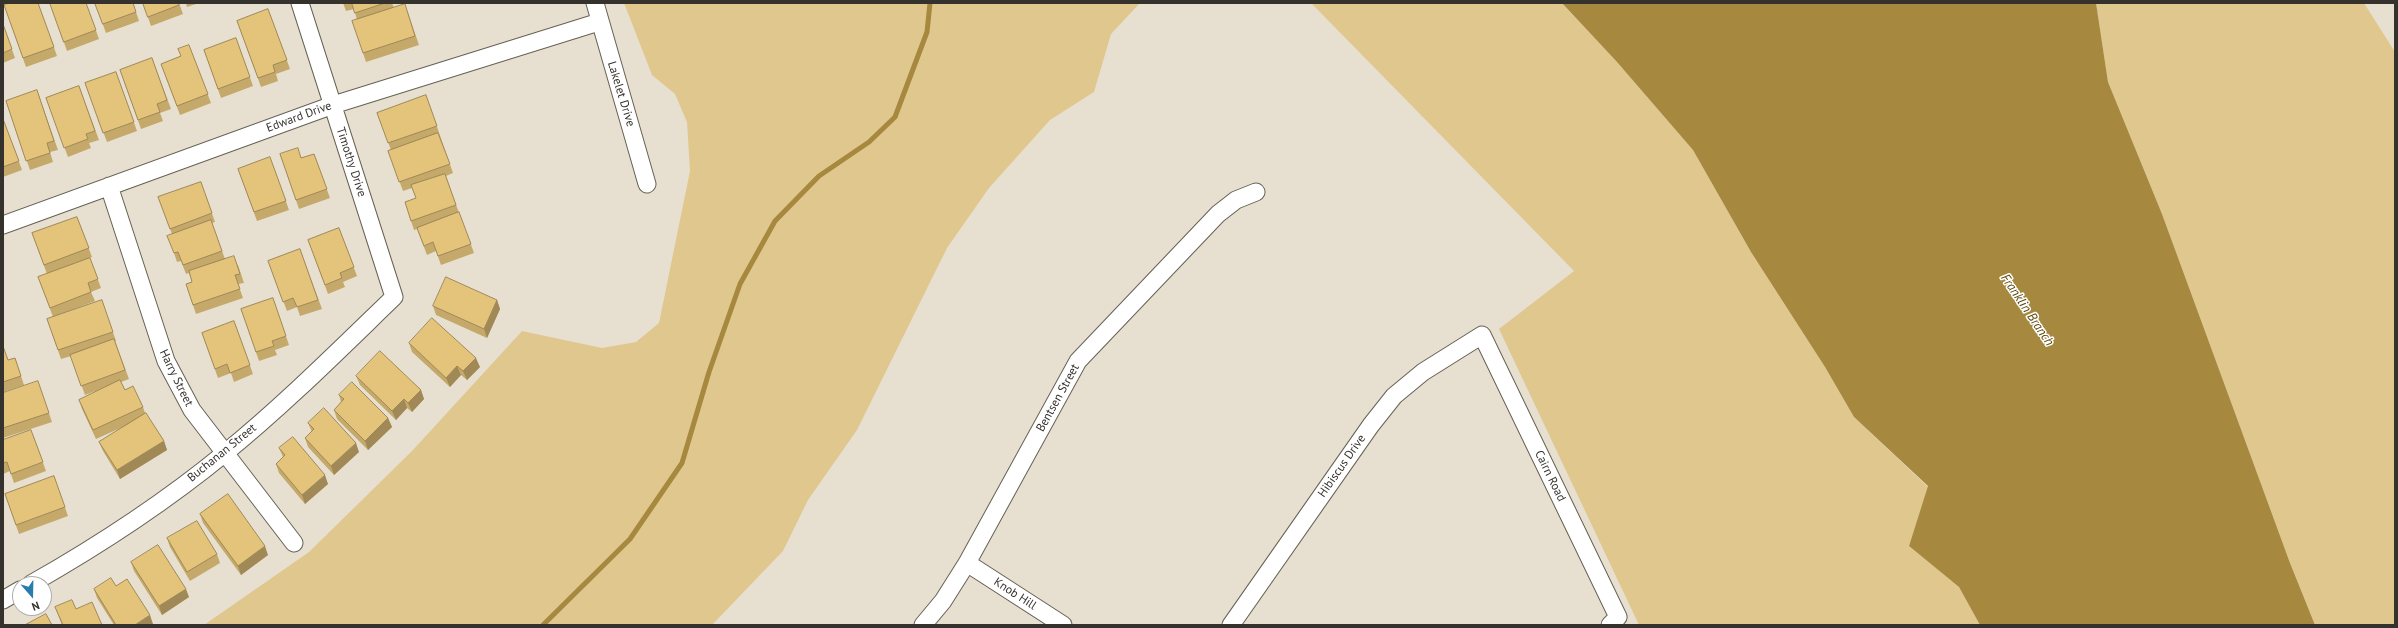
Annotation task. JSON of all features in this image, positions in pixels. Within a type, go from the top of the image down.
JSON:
[{"type":"street","name":"Timothy Drive","points":[[300,3],[394,297]]},
{"type":"street","name":"Lakelet Drive","points":[[595,3],[599,22],[647,184]]},
{"type":"street","name":"Edward Drive","points":[[3,225],[332,105],[599,22]]},
{"type":"street","name":"Harry Street","points":[[109,186],[166,361],[192,410],[224,454],[294,543]]},
{"type":"street","name":"Bentsen Street","points":[[923,625],[943,601],[967,563],[1078,362],[1218,214],[1236,200],[1256,192]]},
{"type":"street","name":"Buchanan Street","points":[[44,576],[110,536],[224,454],[285,401],[394,297]]},
{"type":"street","name":"Cairn Road","points":[[1482,335],[1614,621]]},
{"type":"street","name":"Hibiscus Drive","points":[[1231,625],[1370,425],[1394,396],[1422,372],[1482,335]]},
{"type":"street","name":"Knob Hill","points":[[967,563],[1063,625]]},
{"type":"shaded area","points":[[624,3],[1140,3],[1111,34],[1094,92],[1050,120],[989,188],[947,248],[857,430],[808,500],[783,551],[712,625],[204,625],[309,552],[412,451],[522,331],[602,348],[636,342],[659,323],[690,171],[687,122],[675,94],[652,75]]},
{"type":"shaded area","points":[[1311,3],[1562,3],[1617,62],[1693,150],[1751,252],[1825,367],[1854,417],[1928,487],[1909,546],[1959,587],[1980,625],[1639,625],[1499,329],[1574,271]]},
{"type":"shaded area","points":[[2096,3],[2364,3],[2395,52],[2395,625],[2315,625],[2290,563],[2162,214],[2108,82]]},
{"type":"water","name":"Franklin Branch","points":[[1562,3],[2096,3],[2108,82],[2162,214],[2290,563],[2315,625],[1980,625],[1959,587],[1909,546],[1928,486],[1854,417],[1825,367],[1751,252],[1693,150],[1617,62]]},
{"type":"building","points":[[10,3],[38,3],[54,47],[23,58],[4,5]]},
{"type":"building","points":[[50,3],[86,3],[96,30],[64,42]]},
{"type":"building","points":[[95,3],[133,3],[136,12],[103,24]]},
{"type":"building","points":[[143,3],[179,3],[179,5],[148,17]]},
{"type":"building","points":[[352,3],[385,3],[355,13]]},
{"type":"building","points":[[405,4],[415,36],[363,53],[352,21]]},
{"type":"building","points":[[268,9],[287,60],[273,65],[275,72],[258,78],[237,21]]},
{"type":"building","points":[[3,24],[12,49],[3,53]]},
{"type":"building","points":[[236,38],[250,77],[218,89],[204,50]]},
{"type":"building","points":[[189,45],[208,94],[177,106],[161,64],[181,56],[178,49]]},
{"type":"building","points":[[152,58],[167,100],[157,104],[160,112],[138,120],[120,70]]},
{"type":"building","points":[[116,72],[134,122],[103,133],[85,83]]},
{"type":"building","points":[[79,86],[95,131],[86,134],[88,139],[64,148],[46,98]]},
{"type":"building","points":[[37,90],[54,141],[47,143],[50,153],[26,161],[6,101]]},
{"type":"building","points":[[426,95],[437,126],[388,143],[377,113]]},
{"type":"building","points":[[3,119],[19,161],[3,167]]},
{"type":"building","points":[[438,133],[450,164],[399,182],[388,151]]},
{"type":"building","points":[[298,148],[301,158],[314,154],[327,189],[296,200],[280,154]]},
{"type":"building","points":[[270,157],[286,201],[254,212],[238,169]]},
{"type":"building","points":[[445,174],[456,205],[411,221],[405,202],[416,198],[411,185]]},
{"type":"building","points":[[201,182],[212,213],[170,229],[158,197]]},
{"type":"building","points":[[459,212],[471,244],[438,256],[433,242],[424,246],[417,228]]},
{"type":"building","points":[[77,217],[89,248],[44,265],[32,233]]},
{"type":"building","points":[[211,220],[222,251],[183,265],[178,252],[174,253],[167,236]]},
{"type":"building","points":[[339,228],[354,267],[340,273],[342,278],[325,285],[308,240]]},
{"type":"building","points":[[300,249],[318,300],[297,307],[293,298],[283,302],[268,261]]},
{"type":"building","points":[[234,256],[240,274],[235,275],[240,289],[193,305],[186,284],[192,282],[189,271]]},
{"type":"building","points":[[90,258],[98,279],[88,283],[91,292],[50,308],[38,277]]},
{"type":"building","points":[[446,277],[497,300],[484,329],[433,306]]},
{"type":"building","points":[[273,298],[286,336],[272,341],[274,346],[256,352],[241,309]]},
{"type":"building","points":[[102,300],[113,332],[58,350],[47,319]]},
{"type":"building","points":[[432,318],[476,358],[463,371],[457,366],[446,378],[409,343]]},
{"type":"building","points":[[234,321],[250,365],[230,373],[227,364],[215,369],[202,333]]},
{"type":"building","points":[[114,339],[125,370],[81,386],[70,355]]},
{"type":"building","points":[[3,346],[8,360],[15,358],[21,376],[3,382]]},
{"type":"building","points":[[380,351],[421,390],[408,403],[404,399],[392,411],[356,376]]},
{"type":"building","points":[[120,380],[125,390],[133,386],[143,407],[93,430],[79,400]]},
{"type":"building","points":[[38,381],[49,413],[3,428],[3,393]]},
{"type":"building","points":[[352,382],[388,418],[365,441],[334,410],[344,399],[339,395]]},
{"type":"building","points":[[324,408],[356,443],[331,466],[305,438],[314,429],[308,423]]},
{"type":"building","points":[[146,413],[164,441],[117,470],[99,442]]},
{"type":"building","points":[[31,430],[43,462],[11,474],[7,462],[3,463],[3,440]]},
{"type":"building","points":[[293,437],[325,475],[302,495],[276,464],[285,455],[279,448]]},
{"type":"building","points":[[54,476],[65,507],[16,525],[5,494]]},
{"type":"building","points":[[228,494],[265,546],[238,566],[200,514]]},
{"type":"building","points":[[197,521],[217,554],[187,572],[167,538]]},
{"type":"building","points":[[158,545],[186,589],[159,606],[131,562]]},
{"type":"building","points":[[111,578],[116,586],[127,579],[150,615],[135,625],[116,625],[94,589]]},
{"type":"building","points":[[72,600],[76,609],[92,602],[102,625],[63,625],[55,607]]},
{"type":"building","points":[[42,616],[47,616],[52,625],[25,625]]},
{"type":"waterway","points":[[543,625],[630,539],[682,463],[709,372],[740,284],[775,221],[819,176],[869,142],[895,117],[927,32],[930,3]]}]
